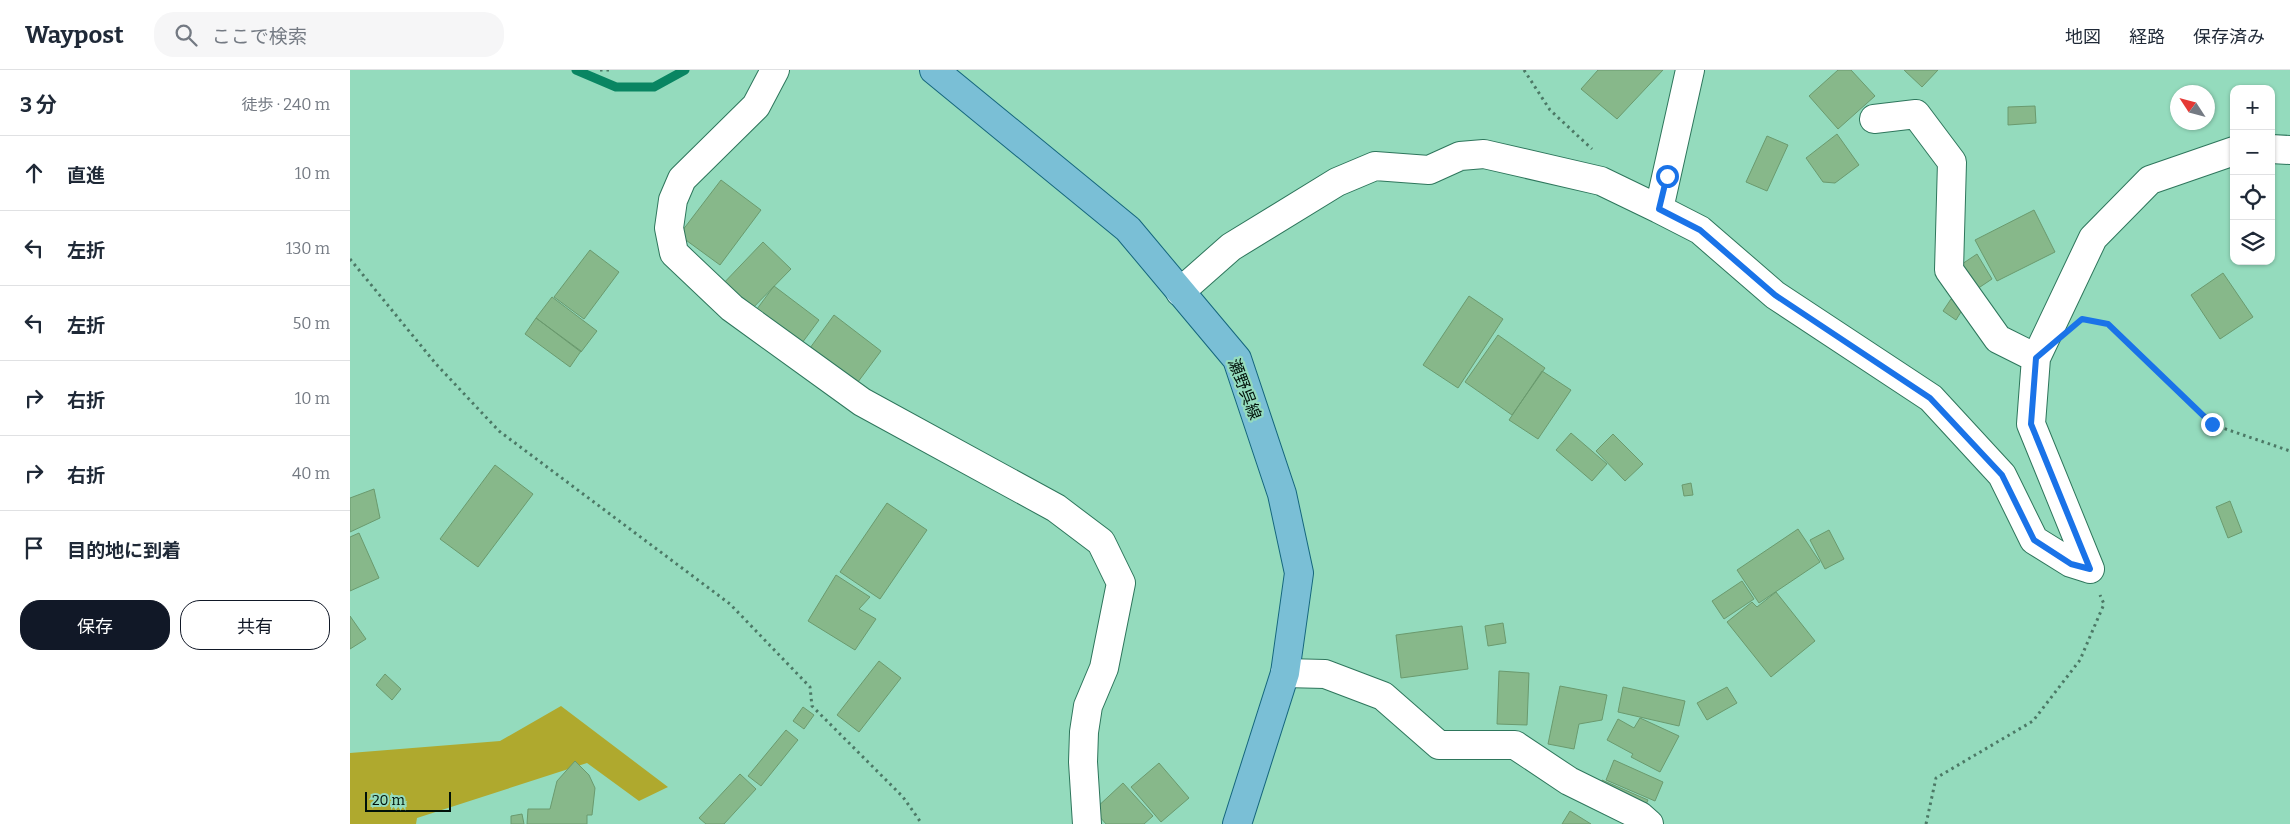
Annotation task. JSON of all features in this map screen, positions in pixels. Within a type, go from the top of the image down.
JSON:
[{"type":"main road","name":"瀬野呉線","points":[[934,70],[1128,230],[1237,359],[1282,494],[1299,573],[1285,673],[1237,824]]},
{"type":"street","points":[[775,70],[756,106],[682,180],[673,200],[669,228],[674,253],[732,308],[862,402],[1056,508],[1101,542],[1121,583],[1104,668],[1088,706],[1083,762],[1087,824]]},
{"type":"street","points":[[1659,209],[1690,70]]},
{"type":"street","points":[[1874,119],[1915,105],[1952,162],[1949,270],[1998,339],[2036,358]]},
{"type":"street","points":[[2275,149],[2290,150]]},
{"type":"street","points":[[2090,569],[2031,424],[2036,358],[2092,238],[2150,180],[2230,152]]},
{"type":"street","points":[[1180,292],[1231,246],[1337,182],[1375,166],[1429,170],[1460,156],[1484,154],[1600,181],[1700,230],[1775,295],[1930,398],[2002,475],[2034,540],[2071,564],[2090,569]]},
{"type":"street","points":[[1285,673],[1326,674],[1383,696],[1439,744],[1515,746],[1569,781],[1640,816],[1649,824]]},
{"type":"path","points":[[600,70],[609,70]]},
{"type":"path","points":[[1524,70],[1550,110],[1599,156]]},
{"type":"path","points":[[350,259],[436,364],[498,431],[730,604],[810,687],[812,706],[903,797],[922,824]]},
{"type":"path","points":[[2082,319],[2108,324],[2212,424],[2290,451]]},
{"type":"path","points":[[1926,824],[1936,778],[2033,721],[2080,660],[2104,604],[2090,569]]},
{"type":"shaded area","points":[[561,706],[668,787],[639,801],[587,763],[417,818],[416,824],[350,824],[350,753],[500,741]]},
{"type":"building","points":[[1598,70],[1663,70],[1617,119],[1581,89]]},
{"type":"building","points":[[1838,70],[1851,70],[1875,96],[1838,129],[1809,96]]},
{"type":"building","points":[[1904,70],[1938,70],[1922,87]]},
{"type":"building","points":[[2035,106],[2036,123],[2008,125],[2008,107]]},
{"type":"building","points":[[1837,134],[1859,165],[1835,183],[1823,182],[1806,158]]},
{"type":"building","points":[[1767,136],[1788,145],[1767,191],[1746,182]]},
{"type":"building","points":[[721,180],[761,210],[720,265],[679,235]]},
{"type":"building","points":[[2034,210],[2055,252],[1997,281],[1975,240]]},
{"type":"building","points":[[763,242],[791,269],[746,315],[719,288]]},
{"type":"building","points":[[590,250],[619,272],[584,319],[554,297]]},
{"type":"building","points":[[1977,254],[1992,279],[1977,289],[1962,264]]},
{"type":"building","points":[[2223,273],[2253,317],[2220,339],[2191,295]]},
{"type":"building","points":[[774,286],[819,320],[802,343],[757,309]]},
{"type":"building","points":[[1469,296],[1503,319],[1458,388],[1423,365]]},
{"type":"building","points":[[552,297],[597,331],[581,352],[536,318]]},
{"type":"building","points":[[1951,299],[1964,307],[1956,320],[1943,311]]},
{"type":"building","points":[[834,315],[881,351],[849,394],[802,359]]},
{"type":"building","points":[[536,318],[581,351],[570,367],[525,334]]},
{"type":"building","points":[[1498,335],[1545,368],[1512,415],[1465,382]]},
{"type":"building","points":[[1542,371],[1571,390],[1538,439],[1509,420]]},
{"type":"building","points":[[1571,433],[1607,464],[1592,481],[1556,450]]},
{"type":"building","points":[[1613,434],[1643,464],[1625,481],[1596,451]]},
{"type":"building","points":[[495,465],[533,494],[478,567],[440,539]]},
{"type":"building","points":[[1691,483],[1693,495],[1684,496],[1682,485]]},
{"type":"building","points":[[374,489],[380,518],[350,532],[350,498]]},
{"type":"building","points":[[2230,501],[2242,532],[2228,538],[2216,507]]},
{"type":"building","points":[[887,503],[927,530],[880,599],[840,572]]},
{"type":"building","points":[[1798,529],[1820,562],[1759,603],[1737,570]]},
{"type":"building","points":[[1829,530],[1844,559],[1825,569],[1810,540]]},
{"type":"building","points":[[359,533],[379,578],[350,591],[350,537]]},
{"type":"building","points":[[836,575],[870,597],[859,609],[876,619],[855,650],[808,621]]},
{"type":"building","points":[[1742,581],[1754,599],[1724,619],[1712,601]]},
{"type":"building","points":[[1776,592],[1815,641],[1771,677],[1727,622],[1752,602],[1757,607]]},
{"type":"building","points":[[350,616],[366,639],[350,649]]},
{"type":"building","points":[[1503,623],[1506,643],[1488,646],[1485,626]]},
{"type":"building","points":[[1462,626],[1468,669],[1401,678],[1396,635]]},
{"type":"building","points":[[879,661],[901,678],[859,732],[837,715]]},
{"type":"building","points":[[1499,671],[1529,673],[1527,725],[1497,724]]},
{"type":"building","points":[[385,674],[401,689],[392,700],[376,685]]},
{"type":"building","points":[[1560,686],[1607,695],[1602,720],[1579,724],[1574,749],[1548,744]]},
{"type":"building","points":[[1623,687],[1685,701],[1679,726],[1618,712]]},
{"type":"building","points":[[1727,687],[1737,703],[1707,720],[1697,703]]},
{"type":"building","points":[[803,707],[814,715],[804,729],[793,721]]},
{"type":"building","points":[[1640,718],[1679,736],[1660,772],[1631,757],[1633,754],[1607,740],[1618,719],[1634,728]]},
{"type":"building","points":[[786,730],[798,740],[761,786],[748,776]]},
{"type":"building","points":[[1614,760],[1663,782],[1655,801],[1606,780]]},
{"type":"building","points":[[575,761],[589,775],[595,788],[592,815],[587,815],[587,824],[527,824],[528,809],[550,809],[557,781]]},
{"type":"building","points":[[1159,763],[1189,798],[1161,822],[1131,787]]},
{"type":"building","points":[[740,774],[756,789],[724,824],[706,824],[699,818]]},
{"type":"building","points":[[1602,780],[1648,800],[1642,813],[1597,793]]},
{"type":"building","points":[[1123,783],[1153,816],[1144,824],[1106,824],[1094,810]]},
{"type":"building","points":[[1570,811],[1591,824],[1562,824]]},
{"type":"building","points":[[522,814],[524,824],[511,824],[511,816]]},
{"type":"waterway","points":[[576,70],[616,87],[654,87],[685,70]]},
{"type":"route","points":[[1667,176],[1659,209],[1700,230],[1775,295],[1930,398],[2002,475],[2034,540],[2071,564],[2090,569],[2031,424],[2036,358],[2082,319],[2108,324],[2212,424]]}]
